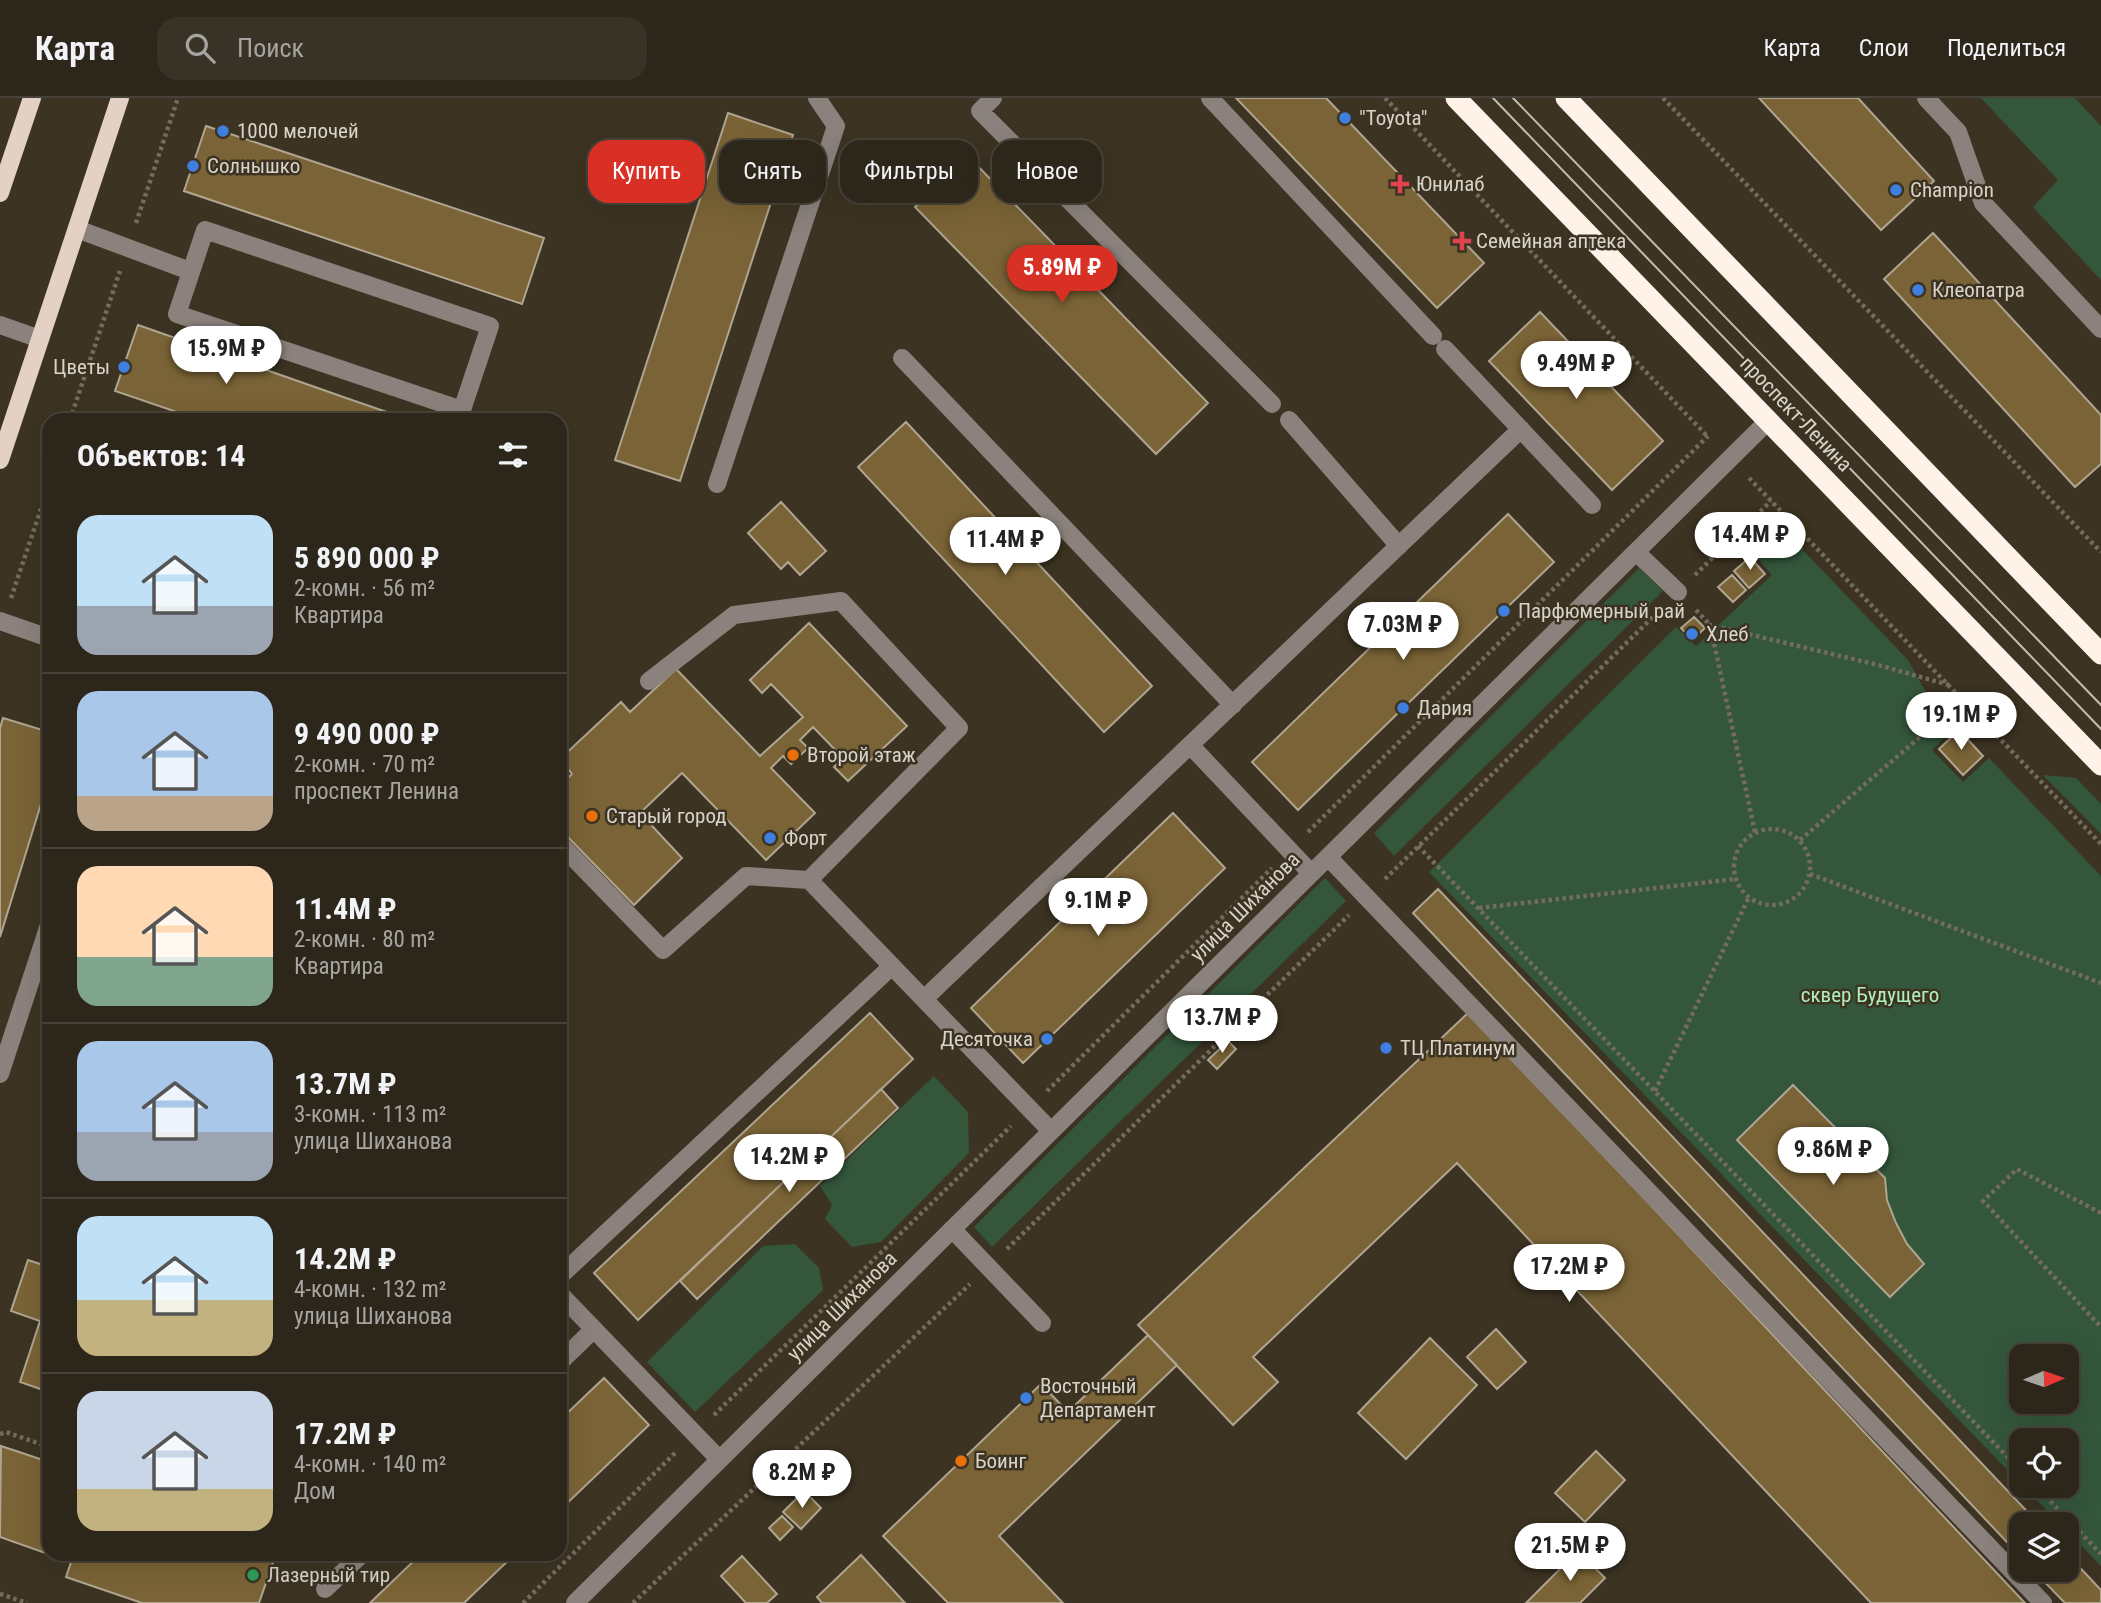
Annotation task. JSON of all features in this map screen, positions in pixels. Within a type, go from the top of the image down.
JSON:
[{"type":"highway","name":"проспект Ленина","points":[[1456,98],[2101,765]]},
{"type":"highway","points":[[1566,98],[2101,654]]},
{"type":"main road","points":[[0,193],[32,98]]},
{"type":"main road","points":[[0,460],[120,98]]},
{"type":"street","points":[[717,484],[836,127],[817,98]]},
{"type":"street","points":[[993,98],[980,111],[1272,404]]},
{"type":"street","points":[[1210,98],[1592,505]]},
{"type":"street","points":[[1926,98],[1958,132],[1983,203],[2101,328]]},
{"type":"street","points":[[77,229],[190,271]]},
{"type":"street","points":[[205,230],[490,326],[462,410],[177,314],[190,271],[205,230]]},
{"type":"street","points":[[0,325],[40,339]]},
{"type":"street","points":[[902,358],[1233,705]]},
{"type":"street","points":[[1289,420],[1399,546]]},
{"type":"street","name":"улица Шиханова","points":[[575,1603],[1769,421]]},
{"type":"street","points":[[924,999],[1521,429]]},
{"type":"street","points":[[1636,552],[1678,592]]},
{"type":"street","points":[[649,681],[734,615],[841,601],[959,728],[809,880]]},
{"type":"street","points":[[2,622],[42,636]]},
{"type":"street","points":[[1190,745],[1311,873]]},
{"type":"street","points":[[567,851],[663,950],[746,876],[809,880],[1051,1130]]},
{"type":"street","points":[[1328,858],[2043,1603]]},
{"type":"street","points":[[0,1074],[42,946]]},
{"type":"street","points":[[567,1269],[892,966]]},
{"type":"street","points":[[952,1229],[1042,1323]]},
{"type":"street","points":[[567,1301],[719,1459]]},
{"type":"street","points":[[567,1355],[594,1329]]},
{"type":"street","points":[[325,1590],[355,1561]]},
{"type":"path","points":[[1385,98],[2101,844]]},
{"type":"path","points":[[1663,98],[2101,552]]},
{"type":"path","points":[[567,1560],[1029,1108],[1708,436]]},
{"type":"path","points":[[633,1603],[988,1267],[1771,501]]},
{"type":"path","points":[[2,622],[42,505]]},
{"type":"path","points":[[1755,832],[1710,625],[1951,686]]},
{"type":"path","points":[[1800,840],[1962,699]]},
{"type":"path","points":[[1766,828],[1779,829],[1800,840],[1806,850],[1810,874],[1797,895],[1786,902],[1773,905],[1760,903],[1749,897],[1736,879],[1733,863],[1737,850],[1744,840],[1755,832],[1766,828]]},
{"type":"path","points":[[1418,846],[2009,1459]]},
{"type":"path","points":[[1810,874],[2101,983]]},
{"type":"path","points":[[1478,908],[1736,879]]},
{"type":"path","points":[[1655,1091],[1749,897]]},
{"type":"path","points":[[2101,1213],[2017,1169],[1983,1201],[2101,1327]]},
{"type":"path","points":[[0,1434],[6,1432],[42,1445]]},
{"type":"path","points":[[2047,1498],[2101,1554]]},
{"type":"path","points":[[523,1603],[566,1561]]},
{"type":"path","points":[[0,1594],[27,1603]]},
{"type":"green space","points":[[1981,98],[2075,98],[2101,126],[2101,280],[2033,207],[2058,180]]},
{"type":"green space","name":"сквер Будущего","points":[[1780,526],[1908,660],[1933,705],[1954,728],[1932,750],[1963,782],[1989,758],[2101,876],[2101,1566],[2079,1543],[2079,1512],[2048,1512],[2035,1498],[2079,1498],[2079,1428],[2009,1428],[2009,1472],[1429,872],[1676,627],[1696,646],[1772,575],[1752,552]]},
{"type":"green space","points":[[1639,568],[1663,591],[1394,856],[1374,833]]},
{"type":"green space","points":[[2043,775],[2076,778],[2101,804],[2101,834]]},
{"type":"green space","points":[[1325,878],[1346,901],[992,1247],[974,1227]]},
{"type":"green space","points":[[934,1076],[968,1112],[969,1153],[881,1242],[852,1247],[825,1219],[832,1205],[820,1186]]},
{"type":"green space","points":[[795,1244],[819,1268],[823,1290],[695,1412],[647,1362],[763,1246]]},
{"type":"building","points":[[1236,98],[1326,98],[1484,263],[1437,308]]},
{"type":"building","points":[[1759,98],[1858,98],[1934,181],[1881,230]]},
{"type":"building","points":[[728,113],[793,135],[791,140],[719,140]]},
{"type":"building","points":[[206,126],[544,238],[522,304],[184,191]]},
{"type":"building","points":[[719,141],[719,203],[771,203],[680,481],[615,460],[699,203],[705,203],[705,184]]},
{"type":"building","points":[[978,166],[992,181],[992,203],[1014,203],[1208,403],[1156,454],[915,207],[919,203],[978,203]]},
{"type":"building","points":[[1933,233],[2101,415],[2101,464],[2075,487],[1884,279]]},
{"type":"building","points":[[1540,312],[1663,441],[1612,490],[1489,361]]},
{"type":"building","points":[[138,325],[390,413],[179,413],[115,391]]},
{"type":"building","points":[[906,422],[1152,686],[1104,732],[858,467]]},
{"type":"building","points":[[781,502],[826,551],[800,575],[788,562],[781,569],[748,533]]},
{"type":"building","points":[[1508,514],[1554,562],[1298,810],[1252,762]]},
{"type":"building","points":[[1750,557],[1765,574],[1749,588],[1734,571]]},
{"type":"building","points":[[1732,575],[1746,590],[1733,602],[1718,587]]},
{"type":"building","name":"Хлеб","points":[[1694,617],[1705,628],[1692,640],[1681,628]]},
{"type":"building","points":[[809,623],[907,726],[848,781],[834,767],[843,758],[813,727],[800,740],[808,748],[791,764],[783,756],[771,768],[815,813],[766,860],[682,773],[640,813],[682,858],[634,905],[567,836],[567,779],[572,774],[567,768],[567,752],[621,702],[630,712],[676,669],[760,756],[803,717],[771,684],[762,693],[750,680]]},
{"type":"building","points":[[3,718],[42,730],[42,801],[0,937],[0,728]]},
{"type":"building","points":[[1959,730],[1983,756],[1963,775],[1939,749]]},
{"type":"building","points":[[1173,813],[1225,868],[1023,1063],[971,1008]]},
{"type":"building","points":[[1438,889],[2009,1492],[2009,1498],[2014,1498],[2028,1512],[2009,1512],[2009,1544],[1413,913]]},
{"type":"building","points":[[1469,1012],[2025,1603],[1871,1603],[1457,1163],[1253,1357],[1278,1382],[1233,1425],[1138,1325]]},
{"type":"building","points":[[870,1013],[913,1059],[638,1320],[594,1273]]},
{"type":"building","points":[[1228,1041],[1236,1049],[1217,1069],[1208,1060]]},
{"type":"building","points":[[1793,1085],[1885,1178],[1887,1200],[1896,1223],[1907,1244],[1924,1264],[1890,1297],[1737,1140]]},
{"type":"building","points":[[881,1089],[898,1108],[697,1299],[680,1281]]},
{"type":"building","points":[[28,1260],[42,1265],[42,1390],[20,1382],[40,1321],[11,1311]]},
{"type":"building","points":[[1496,1329],[1526,1362],[1497,1389],[1467,1357]]},
{"type":"building","points":[[1148,1335],[1177,1365],[999,1536],[1063,1603],[948,1603],[883,1536],[1041,1384],[1068,1412]]},
{"type":"building","points":[[1430,1338],[1477,1385],[1406,1459],[1358,1413]]},
{"type":"building","points":[[604,1378],[649,1425],[567,1503],[567,1413]]},
{"type":"building","points":[[1,1446],[42,1460],[42,1552],[0,1537]]},
{"type":"building","points":[[1596,1451],[1625,1480],[1585,1522],[1555,1493]]},
{"type":"building","points":[[804,1491],[821,1508],[801,1529],[783,1512]]},
{"type":"building","points":[[782,1516],[793,1527],[780,1540],[769,1528]]},
{"type":"building","points":[[1578,1551],[1605,1578],[1580,1603],[1526,1603]]},
{"type":"building","points":[[861,1555],[905,1603],[822,1603],[817,1597]]},
{"type":"building","points":[[742,1556],[777,1594],[767,1603],[746,1603],[721,1576]]},
{"type":"building","points":[[68,1561],[274,1561],[259,1603],[142,1603],[66,1577],[71,1562]]},
{"type":"building","points":[[414,1561],[508,1561],[464,1603],[370,1603]]},
{"type":"building","points":[[2079,1567],[2101,1590],[2101,1603],[2065,1603],[2045,1582],[2079,1582]]},
{"type":"tram line","points":[[1493,98],[2101,729]]},
{"type":"tram line","points":[[1513,98],[2101,705]]},
{"type":"place","name":"\"Toyota\"","points":[[1345,118]]},
{"type":"place","name":"1000 мелочей","points":[[223,131]]},
{"type":"place","name":"Солнышко","points":[[193,166]]},
{"type":"place","name":"Юнилаб","points":[[1400,184]]},
{"type":"place","name":"Champion","points":[[1896,190]]},
{"type":"place","name":"Семейная аптека","points":[[1462,241]]},
{"type":"place","name":"Клеопатра","points":[[1918,290]]},
{"type":"place","name":"Цветы","points":[[124,367]]},
{"type":"place","name":"Парфюмерный рай","points":[[1504,611]]},
{"type":"place","name":"Хлеб","points":[[1692,634]]},
{"type":"place","name":"Дария","points":[[1403,708]]},
{"type":"place","name":"Второй этаж","points":[[793,755]]},
{"type":"place","name":"Старый город","points":[[592,816]]},
{"type":"place","name":"Форт","points":[[770,838]]},
{"type":"place","name":"Десяточка","points":[[1047,1039]]},
{"type":"place","name":"ТЦ Платинум","points":[[1386,1048]]},
{"type":"place","name":"Восточный Департамент","points":[[1026,1398]]},
{"type":"place","name":"Боинг","points":[[961,1461]]},
{"type":"place","name":"Лазерный тир","points":[[253,1575]]}]
